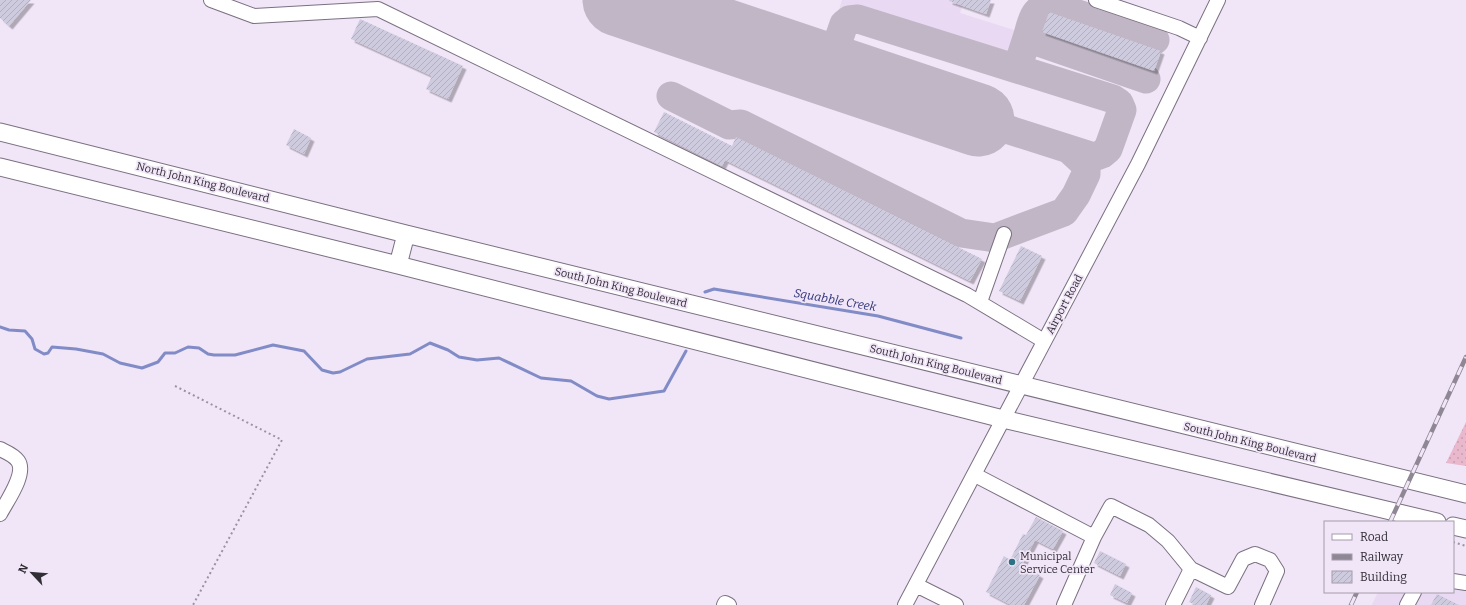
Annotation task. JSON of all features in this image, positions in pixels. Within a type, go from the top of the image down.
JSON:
[{"type":"main road","name":"North John King Boulevard","points":[[0,132],[406,234]]},
{"type":"main road","points":[[0,167],[398,265],[1003,419],[1433,521]]},
{"type":"main road","points":[[398,265],[406,234]]},
{"type":"main road","name":"South John King Boulevard","points":[[406,234],[1466,494]]},
{"type":"main road","points":[[1454,526],[1466,529]]},
{"type":"street","points":[[211,0],[254,16],[378,9],[980,302],[1044,341]]},
{"type":"street","points":[[1096,0],[1179,28],[1200,38]]},
{"type":"street","name":"Airport Road","points":[[905,605],[1142,157],[1218,0]]},
{"type":"street","points":[[980,302],[1004,234]]},
{"type":"street","points":[[0,449],[12,455],[19,461],[20,467],[18,481],[0,514]]},
{"type":"street","points":[[975,475],[1094,537]]},
{"type":"street","points":[[1064,605],[1094,537],[1111,506],[1149,524],[1168,541],[1191,569],[1228,587],[1243,560],[1255,554],[1270,560],[1277,571],[1262,605]]},
{"type":"street","points":[[1173,605],[1191,569]]},
{"type":"street","points":[[1454,581],[1466,583]]},
{"type":"street","points":[[916,585],[956,605]]},
{"type":"street","points":[[1407,605],[1413,593]]},
{"type":"street","points":[[724,605],[725,603],[730,605]]},
{"type":"path","points":[[175,386],[282,440],[193,605]]},
{"type":"path","points":[[1454,542],[1466,546]]},
{"type":"shaded area","points":[[842,0],[964,0],[960,13],[1036,37],[1023,76],[837,16]]},
{"type":"shaded area","points":[[1466,422],[1466,466],[1446,463]]},
{"type":"shaded area","points":[[1454,573],[1466,574],[1466,605],[1372,605],[1378,593],[1454,593]]},
{"type":"building","points":[[0,0],[31,0],[9,26],[0,18]]},
{"type":"building","points":[[949,0],[991,0],[986,14]]},
{"type":"building","points":[[1049,12],[1161,51],[1154,71],[1042,32]]},
{"type":"building","points":[[360,19],[463,66],[448,99],[426,89],[432,76],[351,39]]},
{"type":"building","points":[[664,112],[732,146],[736,137],[982,259],[970,281],[725,160],[722,166],[654,132]]},
{"type":"building","points":[[294,129],[311,138],[304,154],[286,145]]},
{"type":"building","points":[[1021,246],[1042,256],[1020,301],[999,291]]},
{"type":"building","name":"Municipal Service Center","points":[[1036,517],[1063,531],[1053,549],[1035,540],[1022,565],[1040,575],[1024,605],[1011,605],[986,592],[1004,556],[1010,560],[1023,534],[1026,535]]},
{"type":"building","points":[[1100,551],[1126,564],[1120,576],[1094,563]]},
{"type":"building","points":[[1115,584],[1132,593],[1127,603],[1110,595]]},
{"type":"building","points":[[1196,587],[1211,595],[1206,605],[1196,605],[1189,602]]},
{"type":"building","points":[[1437,594],[1459,605],[1431,605]]},
{"type":"waterway","name":"Squabble Creek","points":[[705,292],[714,289],[878,316],[961,338]]},
{"type":"waterway","name":"Squabble Creek","points":[[0,327],[9,330],[25,331],[32,339],[35,349],[44,354],[48,353],[52,347],[76,349],[103,354],[120,363],[142,368],[158,362],[165,353],[175,353],[188,347],[199,348],[208,354],[235,355],[273,345],[304,351],[322,370],[333,373],[340,372],[367,359],[410,354],[430,343],[448,350],[459,357],[477,360],[499,358],[541,378],[571,381],[597,396],[609,399],[664,391],[686,351]]},
{"type":"taxiway","points":[[1027,38],[1036,13],[1040,9],[1051,5],[1155,40]]},
{"type":"taxiway","points":[[828,70],[844,24],[849,20],[858,19],[1113,99],[1119,103],[1122,110],[1108,149],[1102,154],[1094,157],[978,120]]},
{"type":"taxiway","points":[[1017,69],[1027,38],[1146,79]]},
{"type":"taxiway","points":[[671,96],[729,125],[741,124],[961,233],[995,238],[1064,212],[1076,195],[1086,174],[1086,167],[1083,162],[1070,150]]},
{"type":"runway","points":[[619,0],[978,120]]},
{"type":"railway","points":[[1390,521],[1466,357]]},
{"type":"railway","points":[[1351,605],[1357,593]]},
{"type":"place","name":"Municipal Service Center","points":[[1012,562]]}]
